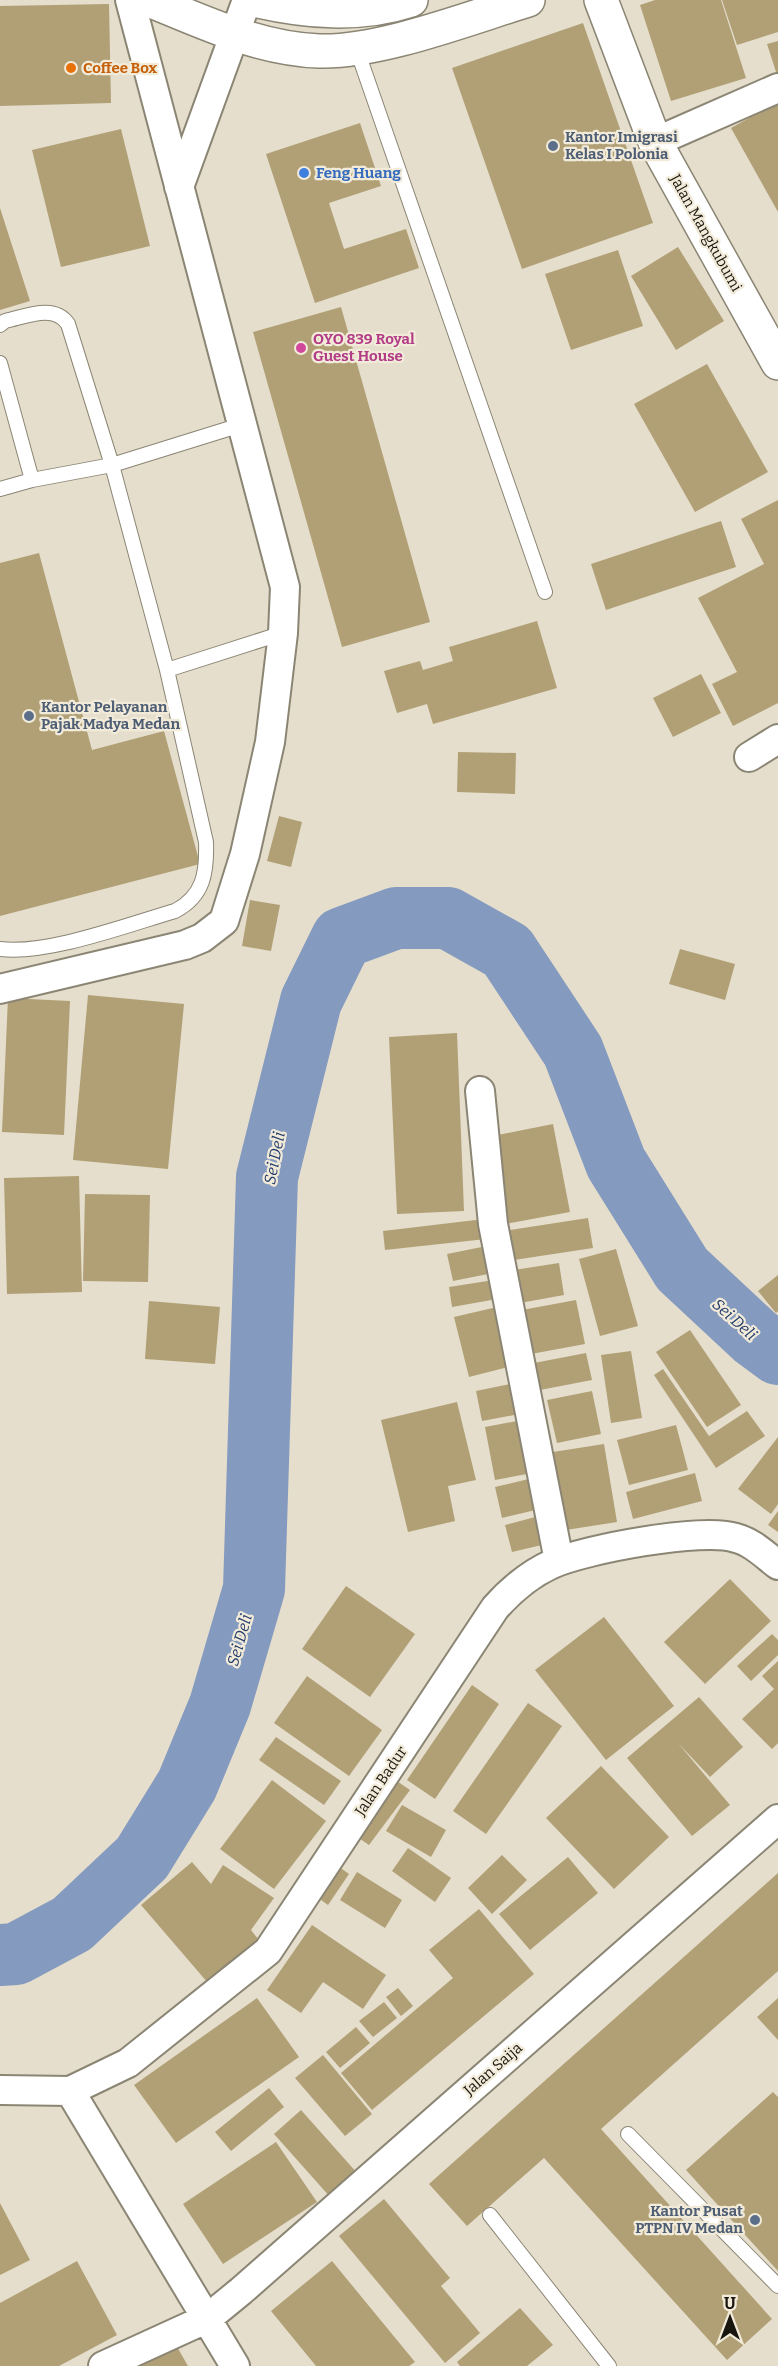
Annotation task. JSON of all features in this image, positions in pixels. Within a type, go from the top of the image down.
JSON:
[{"type":"main road","points":[[149,0],[235,35],[319,51],[357,50],[528,0]]},
{"type":"main road","points":[[254,0],[296,9],[336,12],[366,10],[411,0]]},
{"type":"main road","name":"Jalan Mangkubumi","points":[[601,0],[655,142],[778,363]]},
{"type":"street","points":[[0,989],[185,945],[202,938],[224,921],[245,854],[270,742],[283,633],[285,586],[130,0]]},
{"type":"street","points":[[179,188],[247,0]]},
{"type":"street","points":[[655,142],[778,88]]},
{"type":"street","points":[[749,757],[778,739]]},
{"type":"street","points":[[480,1091],[493,1224],[559,1561]]},
{"type":"street","name":"Jalan Badur","points":[[0,2090],[70,2091],[128,2062],[268,1951],[495,1608],[527,1579],[559,1561],[625,1546],[721,1534],[748,1543],[778,1565]]},
{"type":"street","name":"Jalan Saija","points":[[103,2366],[207,2318],[241,2291],[778,1819]]},
{"type":"street","points":[[70,2091],[235,2366]]},
{"type":"lane","points":[[357,50],[545,592]]},
{"type":"lane","points":[[0,325],[5,321],[52,312],[63,317],[68,324],[112,465],[167,670],[206,842],[207,869],[204,882],[188,905],[175,911],[45,947],[18,951],[0,949]]},
{"type":"lane","points":[[0,363],[32,480]]},
{"type":"lane","points":[[0,489],[32,480],[112,465],[244,424]]},
{"type":"lane","points":[[167,670],[283,633]]},
{"type":"lane","points":[[628,2134],[778,2286]]},
{"type":"lane","points":[[490,2215],[609,2366]]},
{"type":"building","points":[[655,0],[721,0],[746,78],[671,101],[640,5]]},
{"type":"building","points":[[722,0],[778,0],[778,32],[737,45]]},
{"type":"building","points":[[109,4],[111,103],[0,106],[0,6]]},
{"type":"building","name":"Kantor Imigrasi Kelas I Polonia","points":[[583,23],[653,223],[522,269],[452,68]]},
{"type":"building","points":[[778,41],[778,78],[767,44]]},
{"type":"building","points":[[778,102],[778,212],[731,128]]},
{"type":"building","points":[[360,123],[381,186],[329,203],[344,249],[406,229],[419,268],[315,303],[266,154]]},
{"type":"building","points":[[121,129],[150,246],[61,267],[32,150]]},
{"type":"building","points":[[0,208],[30,301],[0,310]]},
{"type":"building","points":[[678,247],[724,321],[676,350],[631,276]]},
{"type":"building","points":[[618,250],[643,326],[571,350],[545,274]]},
{"type":"building","points":[[341,307],[430,622],[342,647],[253,332]]},
{"type":"building","points":[[707,364],[768,472],[695,512],[634,404]]},
{"type":"building","points":[[778,500],[778,703],[733,726],[712,684],[737,672],[698,598],[764,564],[741,519]]},
{"type":"building","points":[[721,521],[736,567],[606,610],[591,564]]},
{"type":"building","points":[[39,553],[92,750],[164,731],[200,864],[0,916],[0,563]]},
{"type":"building","points":[[537,621],[557,688],[433,724],[427,704],[397,713],[384,671],[420,661],[423,670],[453,661],[449,647]]},
{"type":"building","points":[[701,674],[721,713],[673,737],[653,698]]},
{"type":"building","points":[[458,752],[516,753],[515,794],[457,792]]},
{"type":"building","points":[[279,816],[302,822],[291,867],[267,861]]},
{"type":"building","points":[[250,900],[280,905],[271,951],[242,946]]},
{"type":"building","points":[[680,949],[735,964],[725,1000],[669,984]]},
{"type":"building","points":[[88,995],[184,1004],[168,1169],[73,1160]]},
{"type":"building","points":[[8,998],[70,1001],[64,1135],[2,1132]]},
{"type":"building","points":[[457,1033],[464,1211],[397,1214],[389,1037]]},
{"type":"building","points":[[553,1124],[570,1212],[505,1224],[488,1137]]},
{"type":"building","points":[[79,1176],[82,1292],[7,1294],[4,1178]]},
{"type":"building","points":[[85,1194],[150,1195],[148,1282],[83,1281]]},
{"type":"building","points":[[588,1218],[593,1248],[514,1260],[510,1230]]},
{"type":"building","points":[[484,1219],[486,1239],[385,1250],[383,1231]]},
{"type":"building","points":[[487,1246],[493,1273],[453,1281],[447,1254]]},
{"type":"building","points":[[616,1249],[638,1326],[600,1336],[579,1259]]},
{"type":"building","points":[[559,1263],[564,1295],[520,1303],[514,1270]]},
{"type":"building","points":[[778,1275],[778,1311],[776,1313],[758,1291]]},
{"type":"building","points":[[494,1280],[497,1299],[452,1307],[449,1287]]},
{"type":"building","points":[[576,1300],[585,1344],[531,1354],[522,1310]]},
{"type":"building","points":[[149,1301],[220,1307],[215,1364],[145,1359]]},
{"type":"building","points":[[497,1307],[512,1366],[469,1377],[454,1317]]},
{"type":"building","points":[[690,1330],[741,1405],[707,1427],[656,1352]]},
{"type":"building","points":[[631,1351],[642,1418],[611,1423],[601,1355]]},
{"type":"building","points":[[586,1353],[592,1380],[540,1390],[534,1363]]},
{"type":"building","points":[[663,1369],[709,1436],[747,1411],[765,1436],[716,1468],[654,1375]]},
{"type":"building","points":[[520,1382],[525,1413],[482,1421],[476,1391]]},
{"type":"building","points":[[592,1391],[601,1434],[557,1443],[547,1400]]},
{"type":"building","points":[[457,1402],[476,1480],[448,1486],[455,1521],[408,1532],[381,1420]]},
{"type":"building","points":[[528,1419],[538,1472],[495,1480],[485,1427]]},
{"type":"building","points":[[676,1425],[688,1470],[629,1485],[617,1440]]},
{"type":"building","points":[[778,1437],[778,1504],[771,1514],[738,1489]]},
{"type":"building","points":[[604,1444],[617,1522],[566,1530],[553,1452]]},
{"type":"building","points":[[695,1473],[702,1501],[633,1519],[626,1492]]},
{"type":"building","points":[[537,1477],[544,1508],[502,1518],[495,1487]]},
{"type":"building","points":[[778,1511],[778,1532],[768,1525]]},
{"type":"building","points":[[539,1516],[546,1544],[512,1552],[505,1525]]},
{"type":"building","points":[[730,1579],[771,1621],[705,1684],[664,1642]]},
{"type":"building","points":[[346,1586],[415,1634],[370,1697],[302,1649]]},
{"type":"building","points":[[604,1617],[674,1706],[606,1760],[535,1670]]},
{"type":"building","points":[[772,1634],[778,1640],[778,1655],[751,1681],[737,1666]]},
{"type":"building","points":[[778,1661],[778,1743],[772,1749],[742,1719],[774,1689],[762,1676]]},
{"type":"building","points":[[307,1676],[382,1730],[349,1776],[274,1723]]},
{"type":"building","points":[[472,1685],[499,1704],[435,1799],[407,1780]]},
{"type":"building","points":[[699,1697],[743,1747],[710,1777],[678,1743],[730,1805],[692,1836],[627,1758]]},
{"type":"building","points":[[528,1703],[562,1726],[486,1834],[453,1811]]},
{"type":"building","points":[[276,1737],[341,1781],[324,1805],[259,1760]]},
{"type":"building","points":[[601,1766],[669,1837],[614,1889],[546,1818]]},
{"type":"building","points":[[391,1777],[410,1790],[369,1845],[350,1832]]},
{"type":"building","points":[[272,1780],[326,1821],[274,1889],[220,1849]]},
{"type":"building","points":[[402,1805],[446,1830],[431,1857],[386,1831]]},
{"type":"building","points":[[408,1848],[451,1878],[435,1902],[392,1871]]},
{"type":"building","points":[[502,1855],[527,1880],[492,1914],[468,1888]]},
{"type":"building","points":[[568,1857],[598,1893],[530,1950],[499,1914]]},
{"type":"building","points":[[331,1861],[349,1874],[328,1905],[310,1892]]},
{"type":"building","points":[[192,1862],[211,1884],[223,1865],[274,1898],[251,1930],[258,1939],[208,1983],[141,1905]]},
{"type":"building","points":[[357,1872],[402,1900],[385,1928],[340,1900]]},
{"type":"building","points":[[778,1873],[778,1971],[601,2129],[772,2319],[727,2360],[544,2158],[467,2226],[429,2184]]},
{"type":"building","points":[[479,1909],[534,1974],[372,2110],[341,2073],[453,1978],[429,1950]]},
{"type":"building","points":[[312,1925],[386,1975],[363,2009],[323,1982],[301,2013],[267,1990]]},
{"type":"building","points":[[398,1988],[413,2006],[401,2016],[386,1997]]},
{"type":"building","points":[[257,1998],[299,2057],[176,2143],[134,2085]]},
{"type":"building","points":[[778,1998],[778,2040],[757,2017]]},
{"type":"building","points":[[384,2002],[397,2018],[373,2037],[359,2021]]},
{"type":"building","points":[[356,2027],[370,2043],[340,2068],[326,2052]]},
{"type":"building","points":[[323,2055],[372,2114],[345,2136],[295,2078]]},
{"type":"building","points":[[269,2088],[284,2107],[231,2151],[215,2132]]},
{"type":"building","name":"Kantor Pusat PTPN IV Medan","points":[[773,2092],[778,2097],[778,2271],[686,2170]]},
{"type":"building","points":[[301,2110],[358,2174],[331,2198],[274,2134]]},
{"type":"building","points":[[276,2142],[317,2202],[223,2264],[183,2204]]},
{"type":"building","points":[[384,2199],[450,2278],[441,2286],[480,2333],[445,2363],[339,2236]]},
{"type":"building","points":[[0,2203],[30,2260],[0,2275]]},
{"type":"building","points":[[77,2261],[117,2335],[59,2366],[0,2366],[0,2303]]},
{"type":"building","points":[[332,2261],[415,2362],[409,2366],[316,2366],[271,2311]]},
{"type":"building","points":[[520,2308],[553,2345],[527,2366],[460,2366],[457,2362]]},
{"type":"building","points":[[172,2338],[188,2366],[122,2366]]},
{"type":"waterway","name":"Sei Deli","points":[[0,1955],[16,1954],[72,1924],[142,1858],[187,1785],[220,1705],[254,1589],[267,1177],[311,1001],[342,938],[396,918],[448,918],[507,951],[573,1051],[616,1163],[682,1269],[755,1337],[778,1354]]},
{"type":"place","name":"Coffee Box","points":[[71,68]]},
{"type":"place","name":"Kantor Imigrasi Kelas I Polonia","points":[[553,146]]},
{"type":"place","name":"Feng Huang","points":[[304,173]]},
{"type":"place","name":"OYO 839 Royal Guest House","points":[[301,348]]},
{"type":"place","name":"Kantor Pelayanan Pajak Madya Medan","points":[[29,716]]},
{"type":"place","name":"Kantor Pusat PTPN IV Medan","points":[[755,2220]]}]
